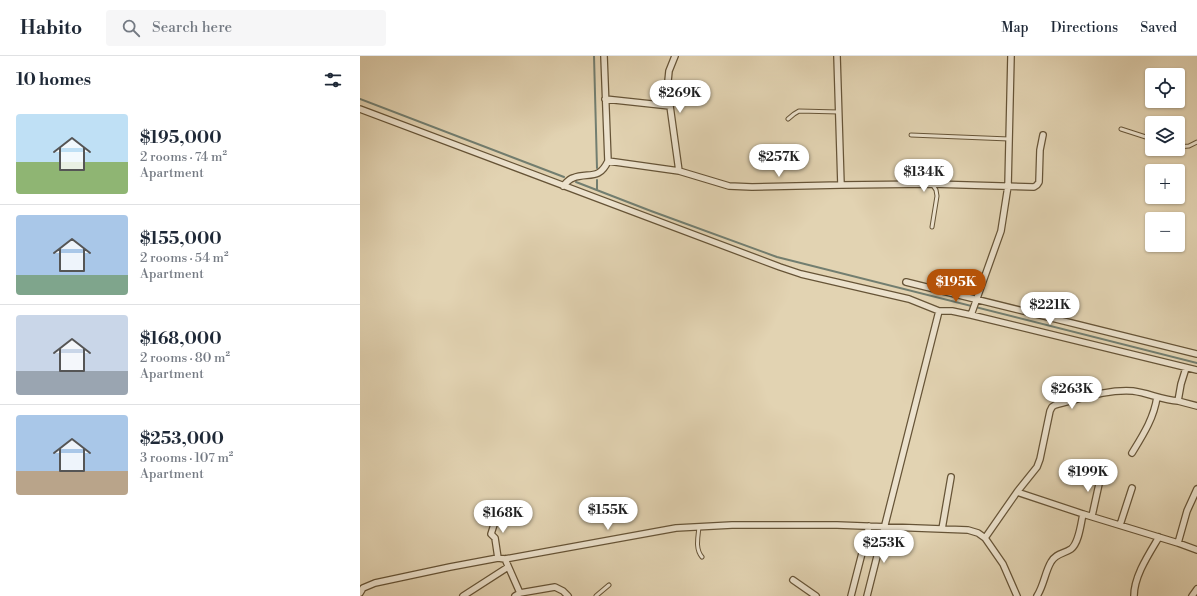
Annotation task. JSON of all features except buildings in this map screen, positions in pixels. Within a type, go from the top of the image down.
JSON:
[{"type":"street","points":[[563,186],[572,178],[598,174],[606,166],[608,161],[604,56]]},
{"type":"street","points":[[675,56],[668,77],[670,106],[680,171]]},
{"type":"street","points":[[837,56],[840,112],[841,186]]},
{"type":"street","points":[[971,315],[1001,231],[1008,186],[1011,56]]},
{"type":"street","points":[[605,99],[670,106]]},
{"type":"street","points":[[360,109],[801,274],[909,299],[939,311],[952,311],[971,315],[1197,370]]},
{"type":"street","points":[[608,161],[680,171],[729,186],[752,187],[932,184],[1034,187],[1037,185],[1040,178],[1040,150],[1043,135]]},
{"type":"street","points":[[906,282],[1197,354]]},
{"type":"street","points":[[867,596],[882,527],[939,311]]},
{"type":"street","points":[[1178,401],[1186,368]]},
{"type":"street","points":[[985,538],[1017,492],[1037,467],[1052,407],[1055,405],[1108,393],[1131,391],[1197,406]]},
{"type":"street","points":[[1132,453],[1154,413],[1157,397]]},
{"type":"street","points":[[1092,516],[1101,475]]},
{"type":"street","points":[[942,529],[950,477]]},
{"type":"street","points":[[1120,524],[1132,488]]},
{"type":"street","points":[[1178,543],[1187,511],[1197,489]]},
{"type":"street","points":[[1017,492],[1197,550]]},
{"type":"street","points":[[498,512],[491,534],[495,538],[498,558]]},
{"type":"street","points":[[1037,596],[1052,560],[1057,555],[1072,548],[1076,541],[1084,514]]},
{"type":"street","points":[[360,593],[363,588],[375,583],[450,567],[498,558],[506,559],[653,531],[699,526],[837,525],[968,530],[978,533],[985,538],[1003,564],[1018,596]]},
{"type":"street","points":[[851,596],[870,526]]},
{"type":"street","points":[[1134,596],[1134,590],[1143,563],[1159,537]]},
{"type":"street","points":[[506,559],[517,594],[555,587],[563,591],[568,596]]},
{"type":"street","points":[[463,596],[508,567]]},
{"type":"street","points":[[793,580],[807,594],[816,596]]},
{"type":"street","points":[[1192,596],[1197,589]]},
{"type":"lane","points":[[788,119],[799,111],[840,112]]},
{"type":"lane","points":[[1120,129],[1145,137]]},
{"type":"lane","points":[[911,134],[1009,139]]},
{"type":"lane","points":[[1185,146],[1197,142]]},
{"type":"lane","points":[[932,184],[936,190],[937,196],[932,227]]},
{"type":"lane","points":[[699,526],[697,548],[702,557]]},
{"type":"lane","points":[[596,596],[609,585]]},
{"type":"waterway","points":[[594,56],[597,168]]},
{"type":"waterway","points":[[360,99],[564,177]]},
{"type":"waterway","points":[[597,180],[597,190]]},
{"type":"waterway","points":[[576,182],[777,257],[1197,363]]}]
